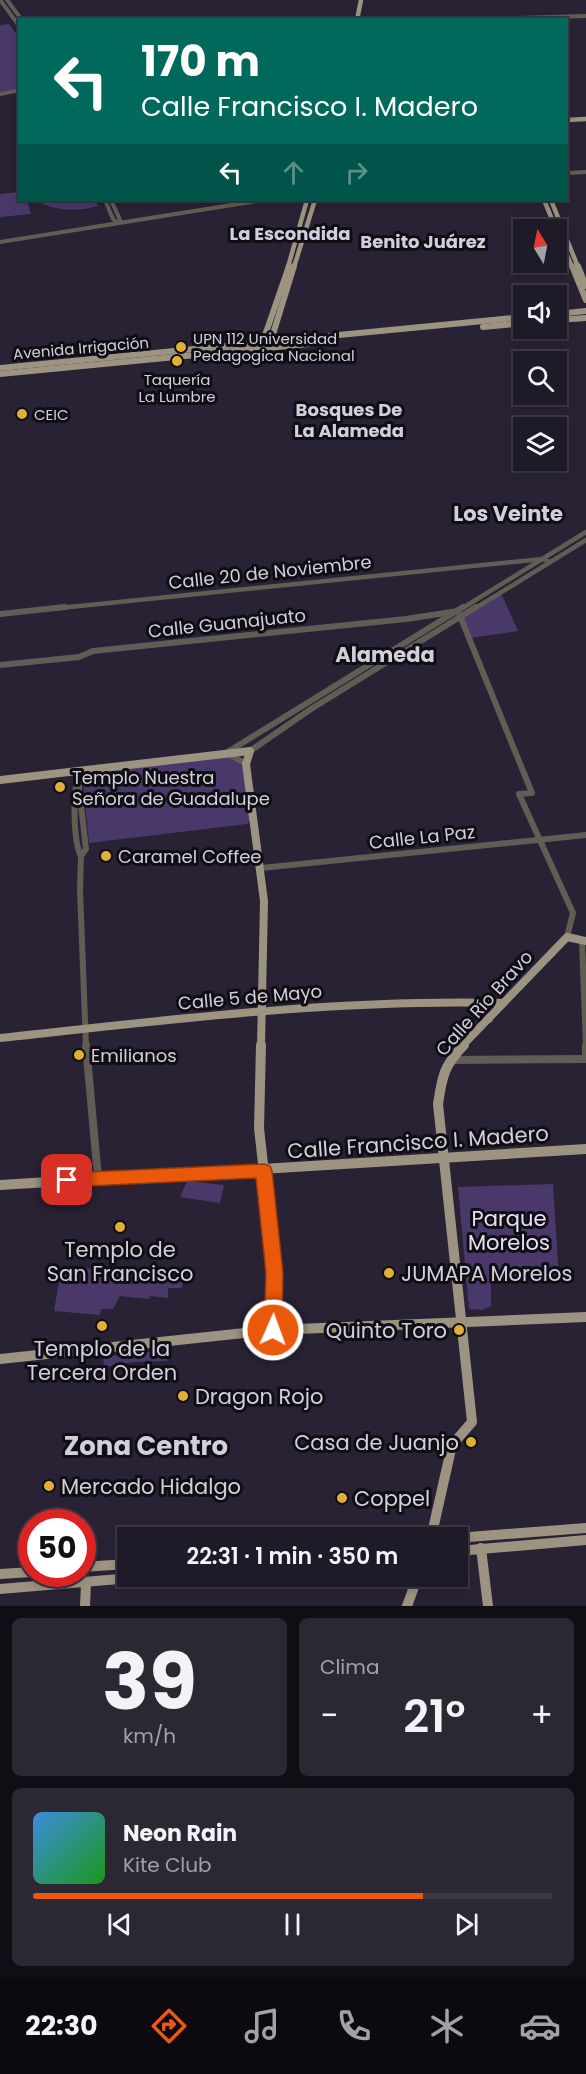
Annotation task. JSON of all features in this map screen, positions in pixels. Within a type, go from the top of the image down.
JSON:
[{"type":"main road","points":[[357,18],[361,0]]},
{"type":"main road","points":[[362,18],[366,0]]},
{"type":"main road","points":[[568,120],[586,119]]},
{"type":"main road","points":[[262,346],[307,201]]},
{"type":"main road","points":[[270,342],[315,201]]},
{"type":"main road","points":[[544,201],[586,300]]},
{"type":"main road","points":[[551,201],[586,286]]},
{"type":"main road","points":[[582,317],[586,307]]},
{"type":"main road","points":[[567,319],[582,317],[586,312]]},
{"type":"main road","points":[[567,315],[582,317]]},
{"type":"main road","name":"Avenida Irrigación","points":[[270,342],[513,319]]},
{"type":"main road","name":"Avenida Irrigación","points":[[0,375],[262,346],[270,342],[513,324]]},
{"type":"main road","name":"Avenida Irrigación","points":[[0,368],[262,346]]},
{"type":"main road","points":[[0,780],[250,751],[246,764],[261,868],[265,929],[259,1128],[275,1273],[273,1330]]},
{"type":"main road","points":[[567,937],[585,939]]},
{"type":"main road","name":"Calle Río Bravo","points":[[433,1527],[452,1445],[472,1422],[438,1104],[441,1084],[449,1060],[490,1020],[503,1003],[567,937]]},
{"type":"main road","name":"Calle 5 de Mayo","points":[[0,1038],[262,1010],[428,1001],[503,1003]]},
{"type":"main road","name":"Calle Francisco I. Madero","points":[[0,1185],[98,1178],[264,1171],[586,1149]]},
{"type":"main road","points":[[0,1359],[273,1330],[586,1317]]},
{"type":"main road","points":[[468,1537],[586,1528]]},
{"type":"main road","points":[[468,1550],[586,1539]]},
{"type":"main road","points":[[481,1548],[488,1606]]},
{"type":"main road","points":[[96,1566],[117,1565]]},
{"type":"main road","points":[[0,1574],[18,1573]]},
{"type":"main road","points":[[96,1582],[117,1580]]},
{"type":"main road","points":[[0,1589],[29,1587]]},
{"type":"main road","points":[[85,1606],[86,1587]]},
{"type":"main road","points":[[407,1606],[414,1587]]},
{"type":"street","points":[[0,0],[18,24]]},
{"type":"street","points":[[7,0],[20,18]]},
{"type":"street","points":[[520,18],[586,16]]},
{"type":"street","points":[[0,96],[18,92]]},
{"type":"street","points":[[568,173],[586,172]]},
{"type":"street","points":[[106,201],[118,222]]},
{"type":"street","points":[[111,201],[118,222]]},
{"type":"street","points":[[118,222],[236,201]]},
{"type":"street","points":[[0,241],[255,201]]},
{"type":"street","points":[[250,751],[311,709],[586,532]]},
{"type":"street","points":[[226,753],[586,540]]},
{"type":"street","points":[[543,559],[550,562]]},
{"type":"street","name":"Calle 20 de Noviembre","points":[[0,614],[543,559]]},
{"type":"street","points":[[460,615],[532,793],[519,794],[573,912],[567,937]]},
{"type":"street","name":"Calle Guanajuato","points":[[0,665],[79,657],[93,651],[460,615]]},
{"type":"street","points":[[226,753],[246,764]]},
{"type":"street","points":[[79,770],[78,779],[75,782],[75,798],[77,849],[81,856],[84,1028],[98,1178]]},
{"type":"street","name":"Calle La Paz","points":[[261,868],[586,835]]},
{"type":"street","points":[[449,1060],[586,1058],[585,939]]},
{"type":"street","points":[[480,1003],[490,1020]]},
{"type":"green space","points":[[9,24],[18,36],[18,88],[0,92],[0,25]]},
{"type":"green space","points":[[18,192],[18,201],[27,201],[31,214],[0,217],[0,194]]},
{"type":"green space","points":[[37,201],[96,201],[98,206],[65,209]]},
{"type":"green space","points":[[501,593],[518,631],[470,638],[462,618]]},
{"type":"green space","points":[[226,756],[236,759],[242,766],[252,819],[247,824],[89,843],[82,773]]},
{"type":"green space","points":[[187,1181],[224,1185],[220,1203],[180,1197]]},
{"type":"green space","name":"Parque Morelos","points":[[553,1184],[559,1279],[491,1276],[491,1306],[482,1310],[469,1309],[458,1187]]},
{"type":"green space","points":[[70,1266],[183,1282],[182,1288],[168,1288],[168,1298],[120,1296],[113,1309],[101,1309],[100,1315],[54,1311],[61,1270]]},
{"type":"green space","points":[[166,1350],[167,1361],[134,1362],[104,1367],[103,1357]]},
{"type":"place","name":"UPN 112 Universidad Pedagogica Nacional","points":[[181,347]]},
{"type":"place","name":"Taquería La Lumbre","points":[[177,361]]},
{"type":"place","name":"CEIC","points":[[22,414]]},
{"type":"place","name":"Templo Nuestra Señora de Guadalupe","points":[[60,787]]},
{"type":"place","name":"Caramel Coffee","points":[[106,856]]},
{"type":"place","name":"Emilianos","points":[[79,1055]]},
{"type":"place","name":"Templo de San Francisco","points":[[120,1227]]},
{"type":"place","name":"JUMAPA Morelos","points":[[389,1273]]},
{"type":"place","name":"Templo de la Tercera Orden","points":[[102,1326]]},
{"type":"place","name":"Quinto Toro","points":[[459,1330]]},
{"type":"place","name":"Dragon Rojo","points":[[183,1396]]},
{"type":"place","name":"Casa de Juanjo","points":[[471,1442]]},
{"type":"place","name":"Mercado Hidalgo","points":[[49,1486]]},
{"type":"place","name":"Coppel","points":[[342,1498]]},
{"type":"district","name":"La Escondida","points":[[290,233]]},
{"type":"district","name":"Benito Juárez","points":[[423,241]]},
{"type":"district","name":"Bosques De La Alameda","points":[[349,419]]},
{"type":"district","name":"Los Veinte","points":[[508,513]]},
{"type":"district","name":"Alameda","points":[[385,654]]},
{"type":"district","name":"Zona Centro","points":[[146,1446]]},
{"type":"route","points":[[67,1180],[264,1171],[275,1273],[273,1330]]}]
